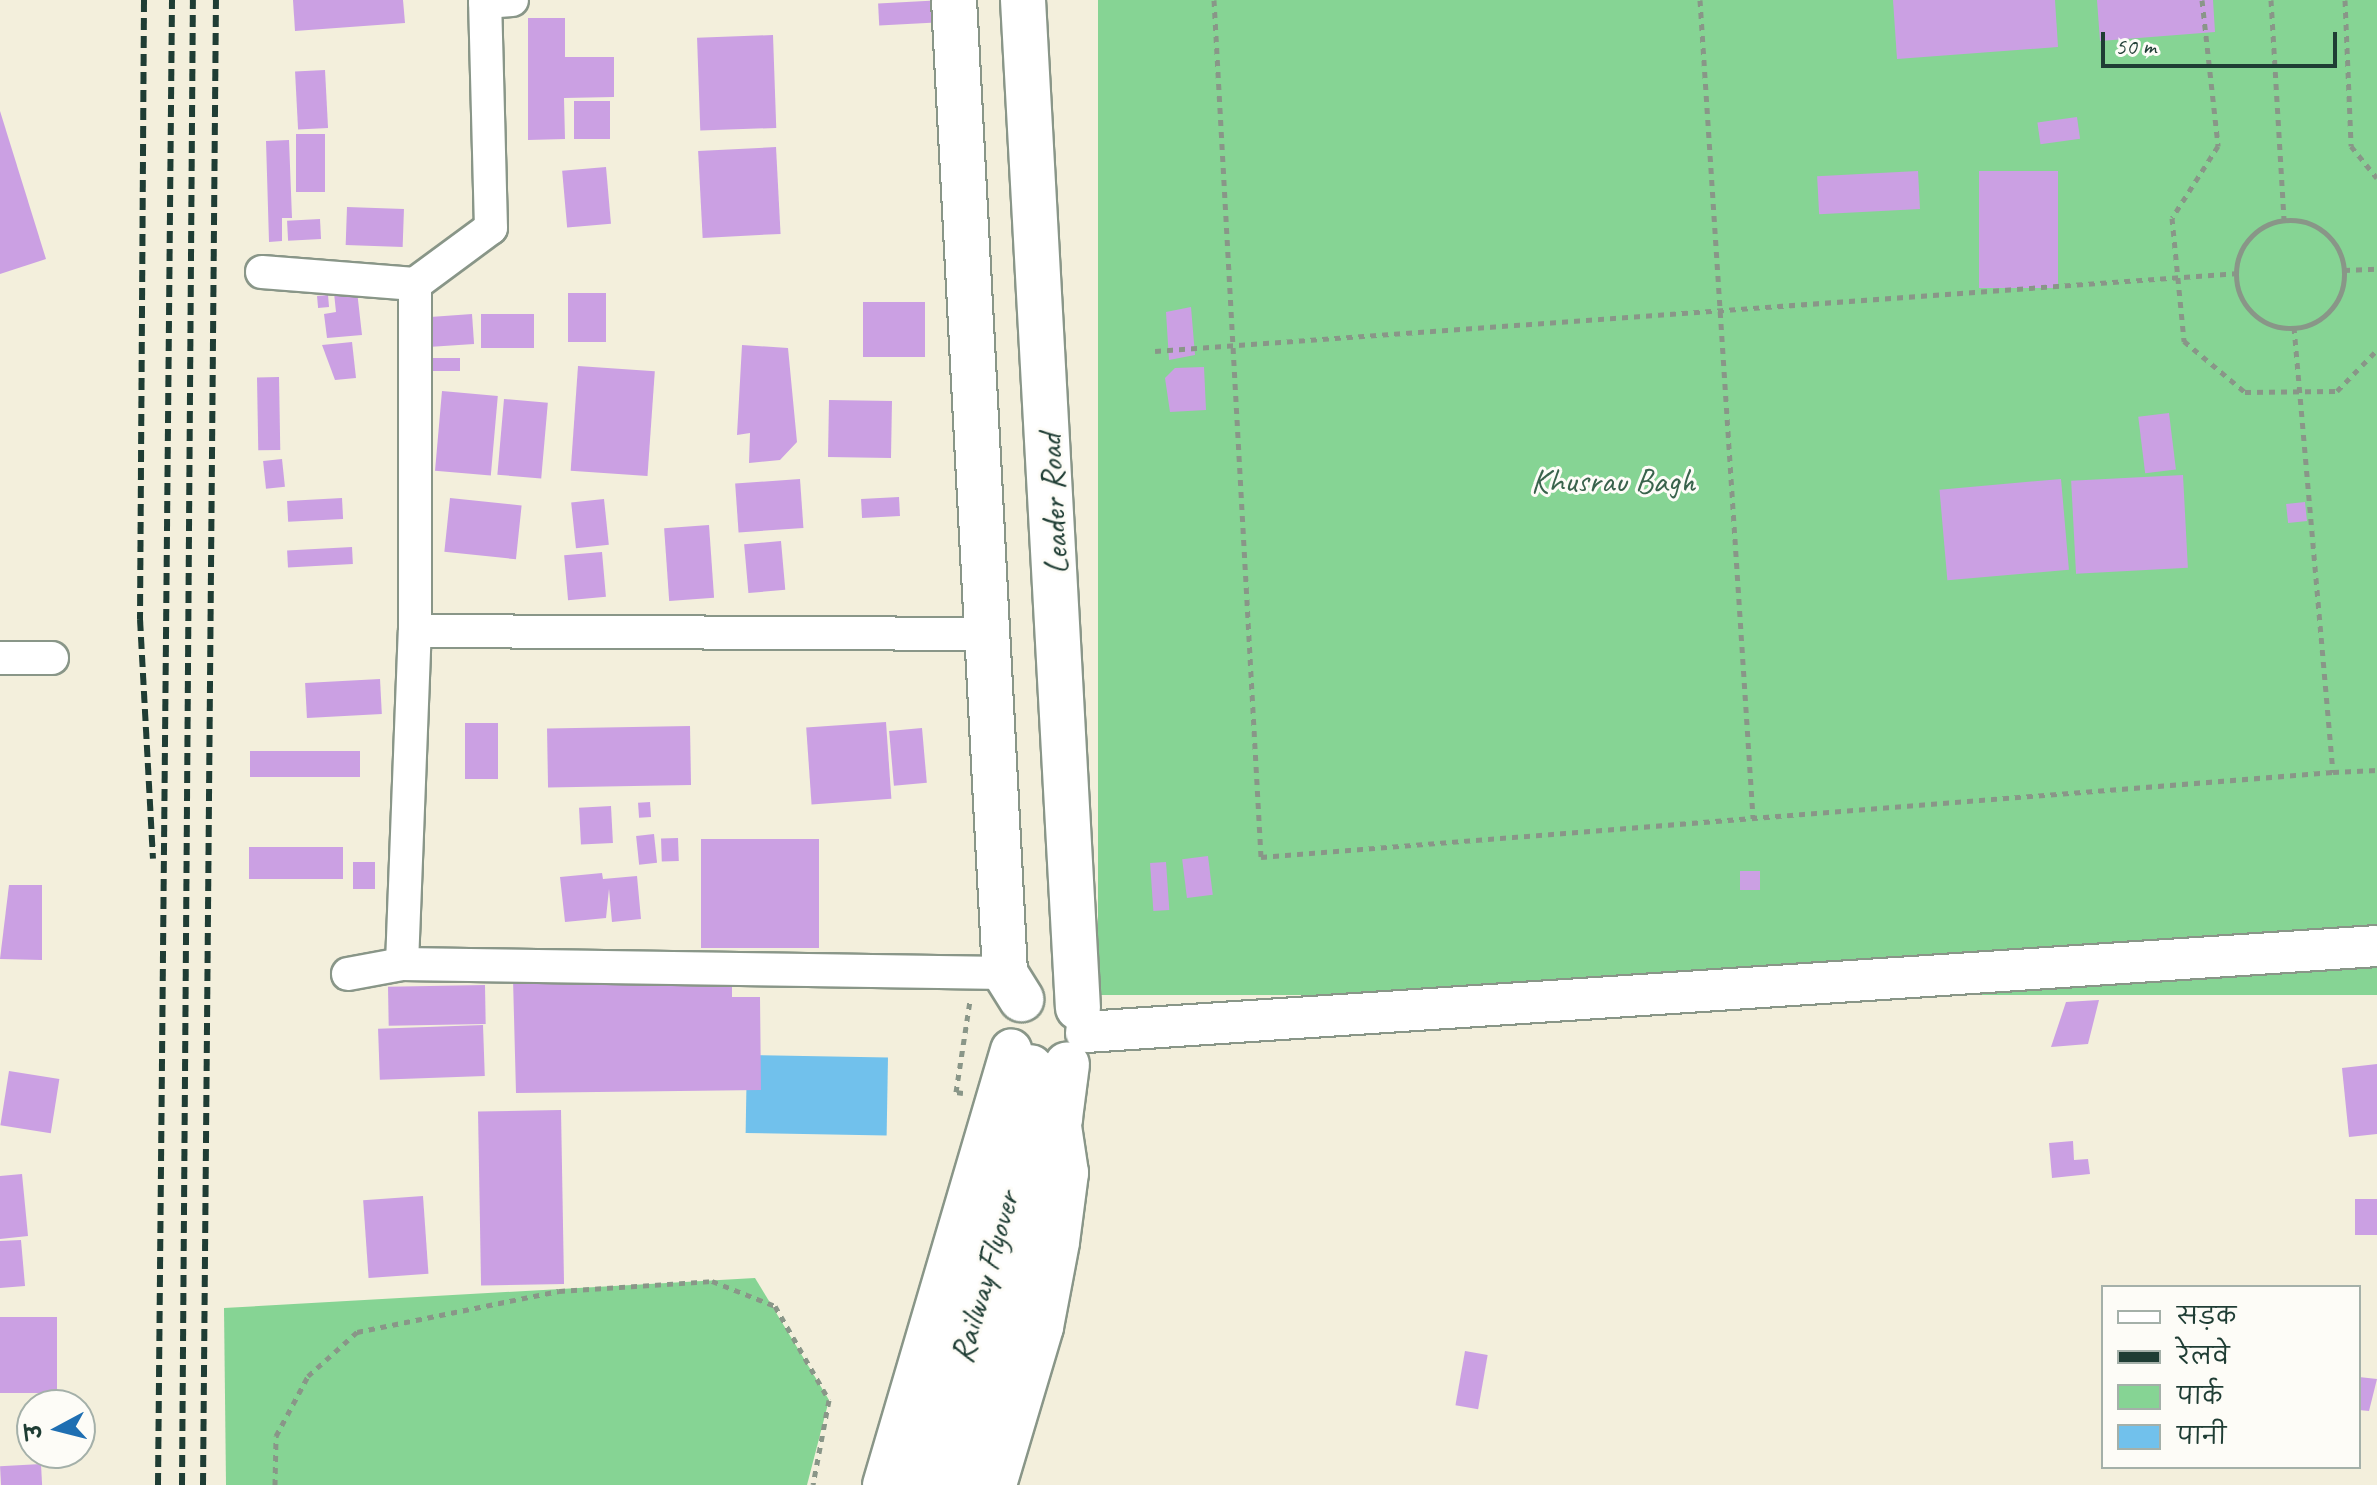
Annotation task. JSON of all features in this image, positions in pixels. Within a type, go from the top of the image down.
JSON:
[{"type":"main road","name":"Leader Road","points":[[954,0],[988,634],[1013,986]]},
{"type":"main road","name":"Leader Road","points":[[1023,0],[1055,1044]]},
{"type":"main road","points":[[1013,986],[1046,990],[1055,1044],[1007,1023],[1013,986]]},
{"type":"main road","name":"Railway Flyover","points":[[923,1485],[1021,1201],[1060,1118],[1055,1044]]},
{"type":"main road","name":"Railway Flyover","points":[[964,1485],[1021,1201],[1030,1108],[1055,1044]]},
{"type":"street","points":[[262,272],[415,284],[491,228],[485,2],[512,0]]},
{"type":"street","points":[[402,964],[415,631],[415,284]]},
{"type":"street","points":[[415,631],[988,634]]},
{"type":"street","points":[[0,658],[52,658]]},
{"type":"street","points":[[883,1485],[1055,1044],[2377,946]]},
{"type":"street","points":[[348,974],[402,964],[1013,986]]},
{"type":"street","points":[[996,1485],[1043,1327],[1059,1242],[1068,1173],[1060,1118]]},
{"type":"path","points":[[1214,0],[1261,857],[2377,770]]},
{"type":"path","points":[[1700,0],[1753,818]]},
{"type":"path","points":[[2202,0],[2218,146],[2172,218],[2184,341],[2245,392],[2337,391],[2377,350]]},
{"type":"path","points":[[2271,0],[2284,221]]},
{"type":"path","points":[[2345,0],[2351,146],[2377,178]]},
{"type":"path","points":[[2302,219],[2340,242],[2346,287],[2314,326],[2273,329],[2244,308],[2236,254],[2265,223],[2284,221],[2302,219]]},
{"type":"path","points":[[2344,270],[2377,269]]},
{"type":"path","points":[[1155,351],[2239,273]]},
{"type":"path","points":[[2294,327],[2333,772]]},
{"type":"path","points":[[275,1485],[276,1436],[308,1376],[357,1332],[559,1291],[712,1281],[775,1306],[829,1400],[813,1485]]},
{"type":"green space","name":"Khusrau Bagh","points":[[1098,0],[2377,0],[2377,995],[1098,995]]},
{"type":"green space","points":[[755,1278],[829,1400],[807,1485],[226,1485],[224,1308]]},
{"type":"water","points":[[747,1055],[888,1057],[887,1135],[746,1133]]},
{"type":"building","points":[[293,0],[403,0],[405,23],[295,31]]},
{"type":"building","points":[[944,0],[945,22],[879,25],[878,3]]},
{"type":"building","points":[[1893,0],[2055,0],[2058,47],[1897,59]]},
{"type":"building","points":[[2097,0],[2213,0],[2215,32],[2100,41]]},
{"type":"building","points":[[528,18],[565,18],[565,57],[614,57],[614,97],[564,98],[565,139],[528,140]]},
{"type":"building","points":[[773,35],[776,128],[700,131],[697,38]]},
{"type":"building","points":[[325,70],[328,128],[298,129],[295,72]]},
{"type":"building","points":[[574,101],[610,101],[610,139],[574,139]]},
{"type":"building","points":[[0,111],[46,259],[0,274]]},
{"type":"building","points":[[2077,117],[2080,139],[2040,144],[2037,123]]},
{"type":"building","points":[[296,134],[325,134],[325,192],[296,192]]},
{"type":"building","points":[[289,140],[292,218],[282,218],[282,241],[269,242],[266,141]]},
{"type":"building","points":[[776,147],[781,234],[703,238],[698,151]]},
{"type":"building","points":[[606,167],[611,224],[567,228],[562,171]]},
{"type":"building","points":[[1918,171],[1920,209],[1819,214],[1817,176]]},
{"type":"building","points":[[1979,171],[2058,171],[2058,288],[1979,288]]},
{"type":"building","points":[[347,207],[404,209],[403,247],[346,245]]},
{"type":"building","points":[[320,219],[321,239],[288,241],[287,221]]},
{"type":"building","points":[[357,291],[362,335],[327,338],[324,314],[336,312],[334,293]]},
{"type":"building","points":[[568,293],[606,293],[606,342],[568,342]]},
{"type":"building","points":[[328,295],[329,307],[318,308],[317,296]]},
{"type":"building","points":[[863,302],[925,302],[925,357],[863,357]]},
{"type":"building","points":[[1191,307],[1195,355],[1169,360],[1166,312]]},
{"type":"building","points":[[472,314],[474,344],[432,347],[430,317]]},
{"type":"building","points":[[481,314],[534,314],[534,348],[481,348]]},
{"type":"building","points":[[352,342],[356,378],[335,380],[322,345]]},
{"type":"building","points":[[742,345],[788,348],[797,442],[780,460],[749,463],[750,433],[737,435]]},
{"type":"building","points":[[431,358],[460,358],[460,371],[431,371]]},
{"type":"building","points":[[578,366],[655,371],[647,476],[571,471]]},
{"type":"building","points":[[1204,367],[1206,410],[1170,412],[1165,378],[1175,368]]},
{"type":"building","points":[[257,377],[279,377],[280,450],[258,450]]},
{"type":"building","points":[[442,391],[498,396],[491,476],[435,471]]},
{"type":"building","points":[[504,399],[548,403],[541,479],[497,475]]},
{"type":"building","points":[[829,400],[892,401],[891,458],[828,457]]},
{"type":"building","points":[[2169,413],[2176,470],[2145,473],[2138,417]]},
{"type":"building","points":[[282,459],[285,487],[266,489],[263,461]]},
{"type":"building","points":[[2183,475],[2188,568],[2076,574],[2071,481]]},
{"type":"building","points":[[800,479],[803,528],[739,532],[735,484]]},
{"type":"building","points":[[2061,479],[2069,570],[1947,580],[1939,490]]},
{"type":"building","points":[[899,497],[900,516],[862,518],[861,499]]},
{"type":"building","points":[[342,498],[343,519],[288,522],[287,501]]},
{"type":"building","points":[[450,498],[522,506],[516,559],[444,552]]},
{"type":"building","points":[[604,499],[609,545],[576,548],[571,502]]},
{"type":"building","points":[[2305,502],[2307,521],[2288,523],[2286,504]]},
{"type":"building","points":[[709,525],[714,598],[669,601],[664,528]]},
{"type":"building","points":[[781,541],[785,590],[748,593],[744,544]]},
{"type":"building","points":[[352,547],[353,564],[288,567],[287,550]]},
{"type":"building","points":[[602,552],[606,597],[568,600],[564,555]]},
{"type":"building","points":[[380,679],[382,714],[307,718],[305,683]]},
{"type":"building","points":[[886,722],[891,799],[812,804],[806,728]]},
{"type":"building","points":[[465,723],[498,723],[498,779],[465,779]]},
{"type":"building","points":[[690,726],[691,785],[548,787],[547,728]]},
{"type":"building","points":[[922,728],[927,783],[894,786],[889,731]]},
{"type":"building","points":[[250,751],[360,751],[360,777],[250,777]]},
{"type":"building","points":[[650,802],[651,817],[639,818],[638,803]]},
{"type":"building","points":[[611,806],[613,843],[581,845],[579,808]]},
{"type":"building","points":[[654,834],[657,863],[639,865],[636,836]]},
{"type":"building","points":[[678,838],[679,861],[662,862],[661,839]]},
{"type":"building","points":[[701,839],[819,839],[819,948],[701,948]]},
{"type":"building","points":[[249,847],[343,847],[343,879],[249,879]]},
{"type":"building","points":[[1208,856],[1213,895],[1187,898],[1182,859]]},
{"type":"building","points":[[353,862],[375,862],[375,889],[353,889]]},
{"type":"building","points":[[1166,862],[1169,910],[1153,911],[1150,863]]},
{"type":"building","points":[[1740,871],[1760,871],[1760,890],[1740,890]]},
{"type":"building","points":[[602,873],[603,879],[637,876],[641,919],[612,922],[609,889],[606,918],[565,922],[560,877]]},
{"type":"building","points":[[9,885],[42,885],[42,960],[0,959]]},
{"type":"building","points":[[732,976],[732,997],[760,997],[761,1090],[516,1093],[513,979]]},
{"type":"building","points":[[485,985],[486,1024],[389,1026],[388,987]]},
{"type":"building","points":[[2099,1000],[2088,1044],[2051,1047],[2066,1002]]},
{"type":"building","points":[[483,1025],[485,1076],[380,1080],[378,1029]]},
{"type":"building","points":[[2377,1064],[2377,1134],[2349,1137],[2342,1068]]},
{"type":"building","points":[[9,1071],[59,1079],[51,1133],[0,1125]]},
{"type":"building","points":[[561,1110],[564,1284],[481,1285],[478,1111]]},
{"type":"building","points":[[2073,1141],[2074,1160],[2088,1159],[2090,1174],[2052,1178],[2049,1143]]},
{"type":"building","points":[[22,1174],[28,1236],[0,1239],[0,1176]]},
{"type":"building","points":[[423,1196],[428,1274],[369,1278],[363,1200]]},
{"type":"building","points":[[2355,1199],[2377,1199],[2377,1235],[2355,1235]]},
{"type":"building","points":[[21,1240],[25,1286],[0,1288],[0,1241]]},
{"type":"building","points":[[0,1317],[57,1317],[57,1389],[16,1389],[16,1393],[0,1393]]},
{"type":"building","points":[[1465,1351],[1488,1355],[1478,1409],[1455,1405]]},
{"type":"building","points":[[2361,1377],[2377,1379],[2369,1411],[2361,1410]]},
{"type":"building","points":[[0,1466],[41,1469],[42,1485],[1,1485]]},
{"type":"railway","points":[[144,0],[140,619],[153,859]]},
{"type":"railway","points":[[158,1485],[172,0]]},
{"type":"railway","points":[[182,1485],[193,0]]},
{"type":"railway","points":[[203,1485],[216,0]]}]
